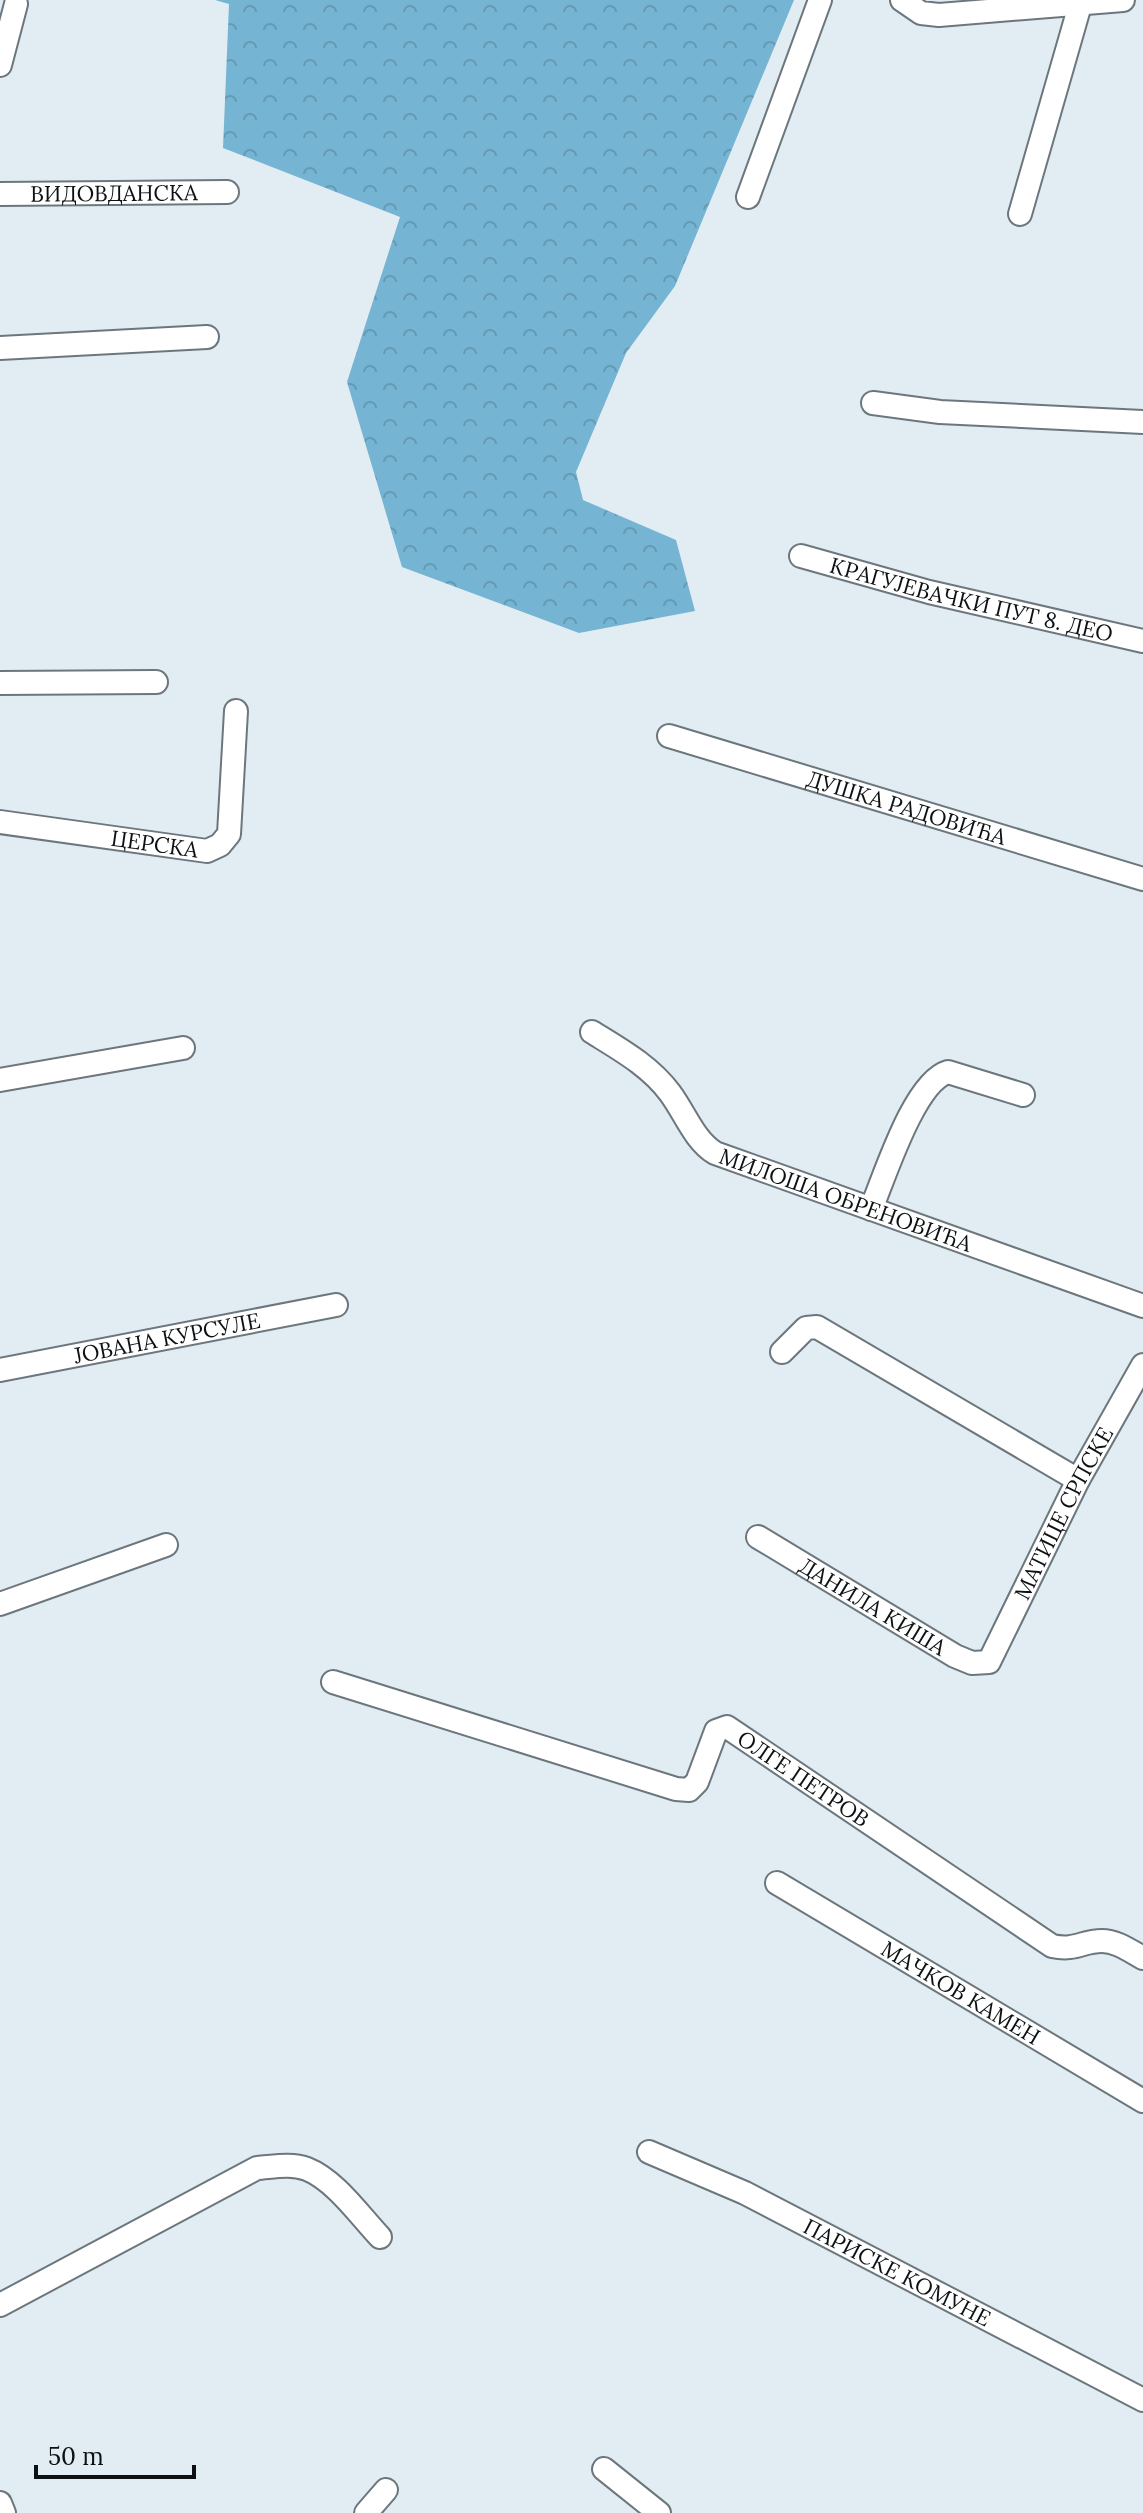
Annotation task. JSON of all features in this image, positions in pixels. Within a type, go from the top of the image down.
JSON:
[{"type":"street","points":[[748,197],[820,0]]},
{"type":"street","points":[[902,0],[921,13],[939,15],[1123,0]]},
{"type":"street","points":[[0,65],[16,4]]},
{"type":"street","points":[[1020,214],[1080,5]]},
{"type":"street","name":"ВИДОВДАНСКА","points":[[0,194],[227,192]]},
{"type":"street","points":[[0,348],[207,337]]},
{"type":"street","points":[[873,403],[940,412],[1143,422]]},
{"type":"street","name":"КРАГУЈЕВАЧКИ ПУТ 8. ДЕО","points":[[801,556],[929,592],[1143,641]]},
{"type":"street","points":[[0,683],[156,682]]},
{"type":"street","name":"ЦЕРСКА","points":[[0,822],[207,851],[220,845],[229,834],[236,711]]},
{"type":"street","name":"ДУШКА РАДОВИЋА","points":[[669,736],[1143,879]]},
{"type":"street","name":"МИЛОША ОБРЕНОВИЋА","points":[[592,1032],[644,1064],[670,1093],[707,1148],[1143,1306]]},
{"type":"street","points":[[0,1080],[183,1048]]},
{"type":"street","points":[[871,1209],[917,1103],[937,1076],[948,1072],[1023,1095]]},
{"type":"street","name":"ЈОВАНА КУРСУЛЕ","points":[[0,1370],[336,1305]]},
{"type":"street","points":[[782,1352],[806,1328],[817,1327],[1078,1480]]},
{"type":"street","name":"МАТИЦЕ СРПСКЕ","points":[[989,1662],[1078,1480],[1143,1365]]},
{"type":"street","name":"ДАНИЛА КИША","points":[[758,1537],[955,1656],[972,1663],[989,1662]]},
{"type":"street","points":[[0,1604],[166,1545]]},
{"type":"street","name":"ОЛГЕ ПЕТРОВ","points":[[333,1682],[676,1789],[689,1790],[697,1782],[716,1731],[727,1727],[1052,1946],[1071,1949],[1099,1941],[1113,1942],[1143,1958]]},
{"type":"street","name":"МАЧКОВ КАМЕН","points":[[777,1883],[1143,2101]]},
{"type":"street","name":"ПАРИСКЕ КОМУНЕ","points":[[649,2152],[745,2193],[1143,2400]]},
{"type":"street","points":[[0,2305],[257,2168],[289,2165],[308,2169],[327,2183],[380,2237]]},
{"type":"street","points":[[604,2469],[659,2513]]},
{"type":"street","points":[[366,2513],[386,2490]]},
{"type":"street","points":[[0,2503],[4,2513]]},
{"type":"green space","points":[[215,0],[794,0],[675,286],[626,353],[576,472],[583,500],[676,540],[695,611],[579,633],[402,567],[347,382],[400,217],[223,148],[229,4]]}]
